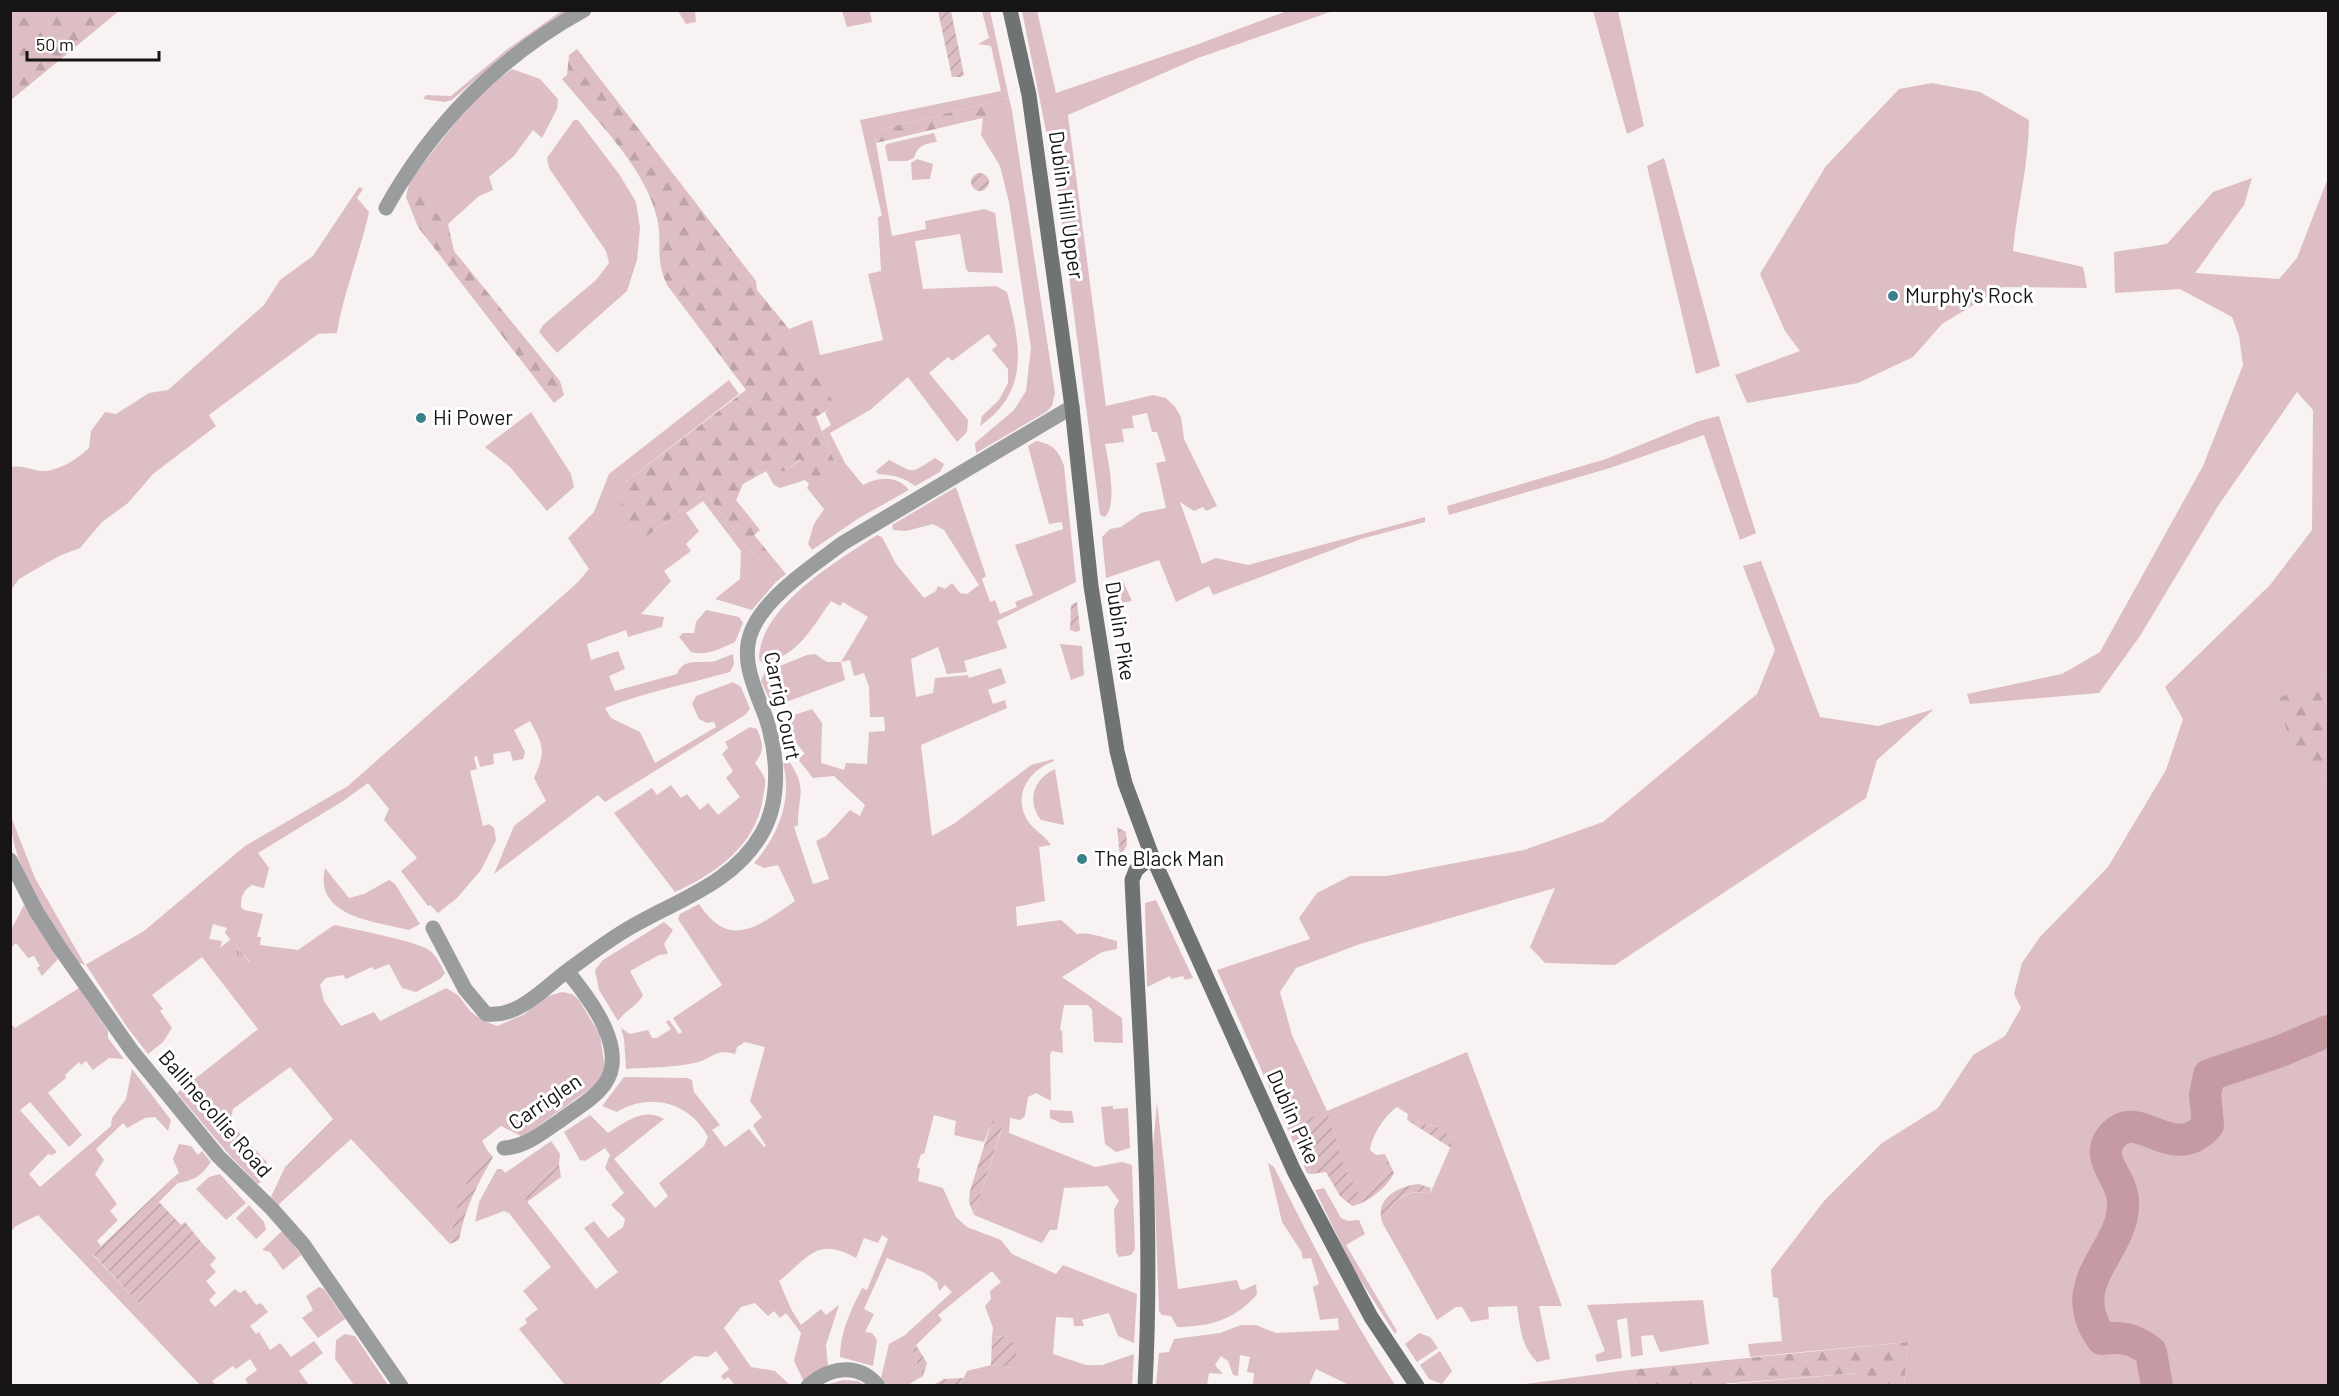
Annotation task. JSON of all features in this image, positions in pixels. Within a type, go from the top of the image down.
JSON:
[{"type":"street","points":[[386,208],[405,173],[465,99],[528,46],[584,10]]},
{"type":"street","name":"Dublin Hill Upper","points":[[1010,10],[1029,95],[1072,407]]},
{"type":"street","name":"Dublin Pike","points":[[1072,407],[1091,586],[1117,751],[1135,814],[1294,1171],[1371,1317],[1417,1386]]},
{"type":"street","name":"Carrig Court","points":[[567,971],[628,929],[728,873],[746,855],[762,833],[771,813],[775,768],[770,732],[749,671],[748,651],[751,632],[772,602],[808,569],[843,543],[1072,407]]},
{"type":"street","points":[[1145,1386],[1149,1330],[1148,1218],[1132,880],[1136,870],[1152,856]]},
{"type":"street","name":"Ballinecollie Road","points":[[10,860],[53,938],[132,1051],[218,1156],[272,1209],[303,1244],[401,1386]]},
{"type":"street","points":[[433,928],[465,989],[486,1014],[497,1016],[512,1011],[567,971]]},
{"type":"street","name":"Carriglen","points":[[504,1148],[515,1148],[527,1143],[570,1113],[597,1093],[612,1071],[613,1058],[603,1025],[580,987],[567,971]]},
{"type":"street","points":[[807,1386],[824,1373],[838,1368],[861,1373],[878,1386]]},
{"type":"green space","points":[[11,10],[119,10],[119,11],[11,100]]},
{"type":"green space","points":[[570,11],[506,53],[452,100],[444,102],[423,99],[426,95],[451,96],[505,51],[560,12]]},
{"type":"green space","points":[[678,11],[695,11],[696,22],[686,24]]},
{"type":"green space","points":[[842,11],[870,11],[872,22],[847,27]]},
{"type":"green space","points":[[938,11],[951,11],[964,75],[961,77],[952,77]]},
{"type":"green space","points":[[982,11],[990,11],[1009,98],[874,131],[892,236],[926,229],[925,221],[984,209],[995,213],[1003,273],[969,272],[966,269],[960,234],[915,241],[923,289],[996,286],[1007,292],[1018,348],[1018,365],[1014,382],[1008,397],[980,426],[982,416],[999,400],[1008,383],[1008,369],[992,350],[997,345],[988,334],[952,361],[948,357],[929,373],[968,420],[967,432],[957,442],[908,377],[870,410],[830,433],[845,463],[863,485],[875,480],[887,479],[899,482],[909,490],[859,518],[812,550],[808,544],[814,524],[824,509],[807,488],[809,484],[805,480],[780,488],[774,485],[766,471],[786,471],[801,459],[841,477],[822,431],[831,425],[825,412],[834,405],[789,329],[812,320],[820,355],[883,340],[868,274],[881,271],[878,217],[882,216],[860,120],[1001,91],[991,46],[978,44],[989,38]]},
{"type":"green space","points":[[1022,11],[1037,11],[1056,93],[1287,11],[1333,11],[1198,58],[1068,115],[1106,406],[1153,395],[1166,398],[1175,407],[1181,417],[1184,439],[1217,506],[1206,511],[1203,507],[1194,511],[1180,502],[1202,564],[1216,558],[1248,565],[1425,517],[1425,522],[1361,539],[1213,595],[1209,586],[1176,602],[1159,560],[1106,578],[1102,537],[1110,529],[1121,527],[1141,513],[1166,508],[1156,463],[1166,461],[1157,432],[1152,432],[1147,413],[1132,416],[1134,428],[1122,429],[1124,442],[1105,444],[1112,492],[1109,511],[1105,517],[1100,515],[1058,191]]},
{"type":"green space","points":[[1593,11],[1618,11],[1644,126],[1627,134]]},
{"type":"green space","points":[[577,49],[756,281],[757,290],[789,329],[835,405],[816,417],[841,477],[821,488],[800,459],[786,471],[766,471],[743,484],[736,500],[760,530],[754,535],[786,574],[776,582],[705,493],[642,540],[623,517],[619,487],[746,390],[667,285],[661,266],[657,218],[651,199],[631,162],[562,79],[567,75],[569,55]]},
{"type":"green space","points":[[512,69],[540,79],[558,99],[557,109],[542,138],[533,130],[514,156],[489,177],[493,190],[479,196],[448,224],[425,204],[410,180],[470,106]]},
{"type":"green space","points":[[1932,83],[1980,92],[2029,120],[2027,153],[2013,251],[2083,267],[2087,288],[2003,287],[1942,324],[1913,357],[1858,383],[1747,403],[1735,375],[1800,351],[1785,331],[1760,274],[1826,166],[1899,89]]},
{"type":"green space","points":[[1009,98],[1012,111],[876,143],[874,131]]},
{"type":"green space","points":[[1012,111],[1055,393],[1052,406],[1046,412],[976,453],[975,443],[1014,410],[1026,391],[1031,348],[1009,202],[1000,166],[981,135],[983,117]]},
{"type":"green space","points":[[574,120],[578,120],[619,174],[636,202],[640,228],[637,260],[627,291],[557,353],[539,332],[543,325],[596,280],[609,263],[606,251],[549,168],[547,158]]},
{"type":"green space","points":[[934,133],[937,142],[922,146],[917,150],[914,158],[907,161],[888,161],[885,146],[887,144]]},
{"type":"green space","points":[[1664,158],[1720,366],[1696,374],[1647,166]]},
{"type":"green space","points":[[917,159],[933,164],[930,179],[912,180],[911,163]]},
{"type":"green space","points":[[976,173],[984,173],[989,178],[987,189],[976,191],[971,186],[971,178]]},
{"type":"green space","points":[[2252,178],[2244,205],[2195,273],[2279,279],[2297,258],[2328,178],[2328,676],[2280,698],[2324,779],[2328,777],[2328,1034],[2314,1051],[2328,1056],[2328,1385],[1904,1385],[1908,1342],[1750,1357],[1748,1344],[1782,1341],[1778,1298],[1773,1297],[1771,1270],[1824,1201],[1882,1143],[1938,1108],[1973,1055],[2005,1036],[2021,1008],[2014,994],[2022,963],[2040,937],[2108,867],[2166,770],[2183,719],[2165,687],[2270,585],[2312,530],[2313,410],[2297,392],[2218,506],[2140,636],[2099,693],[1970,704],[1967,694],[2062,674],[2100,652],[2203,466],[2243,365],[2239,336],[2232,317],[2180,289],[2115,293],[2114,252],[2167,244],[2213,192]]},
{"type":"green space","points":[[410,180],[426,204],[448,224],[454,251],[560,381],[564,395],[554,403],[418,227],[406,197]]},
{"type":"green space","points":[[359,187],[363,189],[357,198],[369,212],[337,333],[318,334],[209,415],[216,426],[153,474],[128,503],[102,522],[80,548],[59,556],[19,579],[11,590],[11,467],[43,471],[62,466],[89,448],[91,431],[105,412],[116,414],[149,393],[168,390],[264,305],[280,280],[313,256]]},
{"type":"green space","points":[[729,380],[739,394],[619,487],[642,540],[705,493],[776,582],[752,610],[715,599],[740,579],[741,551],[703,501],[686,513],[699,531],[686,544],[691,551],[664,571],[671,581],[641,614],[664,617],[662,627],[628,637],[626,630],[587,644],[591,660],[618,651],[625,669],[609,676],[615,691],[677,674],[688,663],[715,661],[733,654],[734,664],[730,672],[605,708],[611,718],[640,732],[655,763],[716,727],[714,722],[707,723],[699,719],[692,704],[696,696],[733,682],[741,687],[750,709],[745,715],[605,802],[598,795],[494,874],[514,826],[546,801],[534,778],[542,755],[541,743],[530,721],[514,730],[525,752],[523,759],[513,761],[510,751],[493,754],[494,764],[480,767],[477,756],[474,757],[477,769],[470,771],[483,826],[489,824],[494,828],[496,840],[481,870],[457,898],[438,913],[430,905],[428,906],[401,871],[417,858],[384,820],[389,809],[368,783],[258,853],[269,868],[264,888],[252,885],[246,889],[242,897],[241,907],[244,910],[263,914],[257,937],[261,937],[260,945],[298,950],[334,925],[411,943],[429,950],[436,957],[445,973],[440,979],[416,992],[402,988],[389,964],[374,970],[372,967],[346,979],[343,975],[326,978],[320,985],[324,1001],[341,1026],[374,1012],[380,1021],[446,988],[458,995],[470,1011],[482,1020],[497,1026],[525,1014],[542,998],[562,992],[572,994],[579,1000],[600,1035],[605,1068],[598,1083],[523,1137],[501,1126],[482,1141],[487,1150],[461,1194],[450,1244],[351,1139],[278,1205],[271,1197],[285,1167],[333,1119],[290,1067],[233,1109],[230,1123],[267,1162],[267,1177],[258,1184],[231,1157],[177,1093],[258,1029],[202,957],[152,995],[163,1009],[160,1011],[172,1028],[163,1042],[148,1054],[85,965],[144,931],[245,846],[348,786],[577,583],[589,569],[568,538],[594,512],[609,474]],"holes":[[[213,924],[227,928],[225,933],[250,962],[220,948],[222,941],[209,939]]]},
{"type":"green space","points":[[531,412],[571,474],[574,487],[547,511],[510,467],[485,447]]},
{"type":"green space","points":[[1719,416],[1756,533],[1740,540],[1704,435],[1610,468],[1449,515],[1447,506],[1606,459],[1699,421]]},
{"type":"green space","points":[[1036,441],[1054,449],[1064,466],[1076,582],[997,621],[1007,648],[964,661],[967,672],[947,674],[938,647],[911,659],[916,697],[933,693],[935,678],[968,675],[969,678],[1001,668],[1006,683],[988,690],[993,704],[1005,700],[1007,708],[921,745],[932,836],[955,823],[1031,765],[1054,759],[1029,779],[1022,796],[1025,815],[1031,825],[1051,845],[1039,847],[1045,901],[1016,907],[1017,926],[1061,920],[1077,934],[1117,941],[1117,949],[1102,952],[1062,977],[1122,1018],[1123,1043],[1094,1042],[1092,1010],[1088,1005],[1064,1005],[1060,1030],[1062,1031],[1063,1053],[1052,1051],[1050,1055],[1051,1101],[1036,1093],[1028,1097],[1025,1116],[1020,1120],[1010,1118],[1009,1133],[1095,1167],[1122,1162],[1132,1165],[1135,1249],[1131,1255],[1119,1257],[1116,1252],[1114,1209],[1119,1201],[1108,1186],[1064,1188],[1057,1230],[1050,1230],[1042,1243],[974,1215],[1003,1125],[992,1121],[984,1142],[954,1135],[956,1121],[934,1115],[924,1154],[921,1154],[917,1167],[920,1169],[918,1181],[943,1188],[956,1217],[967,1227],[1001,1240],[1012,1254],[1056,1274],[1063,1265],[1137,1294],[1134,1343],[1118,1336],[1109,1313],[1082,1320],[1084,1326],[1074,1326],[1073,1318],[1056,1317],[1053,1354],[1086,1365],[1102,1365],[1134,1354],[1132,1385],[960,1385],[967,1371],[991,1365],[1014,1368],[1008,1336],[992,1337],[993,1328],[985,1306],[991,1299],[990,1291],[1001,1282],[992,1271],[938,1315],[942,1320],[916,1345],[912,1353],[916,1355],[917,1368],[923,1376],[908,1385],[887,1385],[881,1378],[889,1344],[905,1335],[952,1292],[945,1285],[939,1291],[937,1282],[925,1273],[887,1258],[864,1309],[874,1314],[865,1332],[872,1333],[877,1340],[873,1366],[840,1357],[844,1330],[850,1313],[862,1288],[867,1290],[888,1239],[882,1235],[878,1243],[864,1238],[856,1258],[832,1249],[814,1252],[779,1281],[801,1325],[821,1309],[826,1315],[839,1305],[826,1345],[828,1365],[804,1382],[794,1361],[801,1333],[786,1313],[780,1318],[774,1311],[768,1316],[755,1303],[741,1307],[724,1328],[751,1367],[775,1371],[790,1385],[735,1385],[728,1377],[724,1380],[721,1376],[729,1369],[716,1351],[708,1357],[694,1356],[658,1385],[565,1385],[519,1329],[527,1323],[525,1319],[538,1309],[523,1291],[551,1267],[509,1213],[504,1211],[475,1222],[479,1202],[497,1169],[502,1169],[505,1173],[551,1141],[560,1154],[559,1164],[521,1194],[596,1289],[618,1272],[584,1228],[594,1221],[608,1238],[623,1227],[625,1219],[611,1205],[624,1193],[605,1168],[610,1155],[605,1148],[585,1161],[580,1160],[564,1132],[590,1115],[608,1133],[642,1115],[664,1119],[614,1159],[655,1208],[668,1196],[659,1183],[704,1146],[708,1137],[691,1116],[680,1108],[668,1104],[642,1103],[617,1112],[602,1106],[624,1077],[692,1080],[694,1092],[720,1125],[712,1130],[725,1147],[749,1129],[764,1147],[766,1146],[753,1125],[762,1117],[750,1101],[765,1047],[745,1042],[737,1047],[735,1054],[717,1053],[700,1062],[678,1066],[626,1069],[621,1028],[630,1034],[648,1030],[652,1038],[657,1038],[671,1029],[666,1022],[669,1020],[679,1034],[682,1032],[673,1018],[722,985],[678,919],[680,914],[699,904],[722,927],[745,930],[769,919],[795,901],[778,865],[764,868],[754,863],[770,841],[781,817],[786,791],[783,764],[789,761],[795,771],[801,792],[798,825],[794,827],[813,884],[829,879],[816,841],[826,836],[850,810],[860,816],[865,805],[834,776],[813,778],[797,758],[805,754],[784,730],[779,720],[812,709],[822,723],[821,763],[844,770],[846,763],[867,764],[869,732],[885,731],[884,717],[870,717],[869,687],[864,673],[854,676],[850,660],[841,662],[868,617],[843,602],[840,606],[831,601],[810,631],[787,654],[764,665],[759,659],[763,640],[772,621],[786,603],[822,572],[877,535],[882,537],[896,564],[924,598],[936,591],[938,586],[945,589],[952,583],[960,593],[967,594],[979,585],[944,530],[933,524],[906,531],[893,530],[892,525],[956,487],[986,576],[982,579],[990,602],[995,600],[1000,614],[1017,607],[1015,602],[1033,595],[1015,545],[1063,529],[1062,522],[1049,524],[1028,446]]},
{"type":"green space","points":[[935,458],[944,464],[940,472],[915,486],[893,476],[878,474],[876,471],[889,460],[908,470],[916,470]]},
{"type":"green space","points":[[1761,561],[1820,717],[1878,726],[1934,709],[1877,760],[1866,798],[1615,965],[1545,963],[1530,947],[1555,888],[1360,944],[1296,968],[1280,992],[1292,1035],[1327,1111],[1467,1052],[1562,1306],[1539,1306],[1550,1359],[1537,1362],[1524,1343],[1517,1306],[1488,1307],[1489,1319],[1471,1322],[1462,1307],[1456,1307],[1437,1320],[1383,1224],[1390,1209],[1400,1198],[1421,1192],[1430,1194],[1450,1148],[1451,1138],[1438,1127],[1407,1120],[1408,1114],[1397,1107],[1380,1126],[1373,1138],[1370,1150],[1376,1155],[1385,1154],[1387,1171],[1377,1183],[1359,1195],[1345,1168],[1327,1112],[1290,1127],[1311,1174],[1307,1173],[1217,970],[1310,939],[1299,918],[1317,893],[1350,876],[1387,876],[1524,850],[1603,822],[1757,694],[1775,650],[1743,566]]},
{"type":"green space","points":[[1122,579],[1132,601],[1115,604],[1108,599],[1106,583]]},
{"type":"green space","points":[[1077,602],[1080,630],[1076,632],[1070,630],[1071,605]]},
{"type":"green space","points":[[706,610],[739,617],[743,623],[735,642],[708,652],[691,652],[679,637],[683,633],[694,633],[696,622]]},
{"type":"green space","points":[[1060,644],[1082,646],[1084,675],[1071,680]]},
{"type":"green space","points":[[815,654],[827,662],[841,662],[845,680],[773,707],[761,681],[765,672],[807,655]]},
{"type":"green space","points":[[2328,676],[2328,777],[2324,779],[2288,736],[2279,698]]},
{"type":"green space","points":[[750,727],[757,729],[761,739],[762,750],[755,763],[765,781],[759,814],[752,830],[732,856],[719,867],[675,892],[614,813],[652,788],[657,795],[671,785],[681,798],[687,794],[700,810],[708,803],[718,815],[740,797],[726,778],[733,771],[722,754],[728,748],[725,742]]},
{"type":"green space","points":[[1055,769],[1064,825],[1041,820],[1034,805],[1034,791],[1037,784]]},
{"type":"green space","points":[[10,814],[35,878],[85,965],[76,962],[33,892],[17,853]]},
{"type":"green space","points":[[1117,827],[1126,832],[1127,845],[1120,857]]},
{"type":"green space","points":[[325,868],[349,898],[364,894],[389,880],[395,884],[420,924],[409,930],[364,919],[338,907],[329,897],[324,884]]},
{"type":"green space","points":[[1156,900],[1193,978],[1185,980],[1183,976],[1171,979],[1170,976],[1147,987],[1145,903]]},
{"type":"green space","points":[[24,905],[58,959],[42,976],[37,968],[40,966],[34,956],[28,958],[16,943],[11,948],[11,930]]},
{"type":"green space","points":[[664,922],[673,930],[664,944],[668,954],[659,955],[630,971],[643,995],[618,1021],[599,990],[595,970],[603,960]]},
{"type":"green space","points":[[231,939],[250,963],[239,972],[220,948]]},
{"type":"green space","points":[[79,988],[108,1031],[108,1038],[124,1059],[109,1058],[93,1070],[86,1061],[81,1065],[79,1062],[65,1075],[66,1078],[48,1093],[82,1135],[69,1147],[30,1102],[20,1110],[57,1152],[52,1155],[48,1154],[29,1174],[40,1187],[111,1126],[112,1118],[126,1099],[132,1069],[171,1120],[168,1131],[155,1117],[145,1118],[127,1128],[123,1123],[96,1149],[104,1160],[95,1174],[117,1204],[110,1211],[118,1220],[97,1241],[101,1246],[93,1255],[139,1304],[202,1243],[216,1258],[210,1265],[216,1272],[206,1281],[216,1293],[209,1300],[215,1307],[235,1289],[240,1293],[245,1290],[256,1305],[261,1303],[268,1312],[250,1326],[256,1334],[259,1332],[270,1350],[280,1343],[291,1357],[314,1341],[323,1353],[299,1371],[309,1385],[244,1385],[248,1383],[245,1379],[257,1370],[250,1359],[236,1369],[233,1366],[212,1381],[216,1385],[200,1385],[38,1215],[11,1231],[10,1023],[15,1028]]},
{"type":"green space","points":[[2328,1034],[2328,1056],[2314,1051]]},
{"type":"green space","points":[[1157,1102],[1178,1289],[1237,1280],[1240,1289],[1243,1290],[1256,1284],[1257,1294],[1241,1310],[1211,1323],[1177,1327],[1171,1316],[1162,1315],[1159,1311],[1153,1147]]},
{"type":"green space","points":[[1113,1106],[1113,1109],[1128,1108],[1130,1148],[1116,1152],[1105,1144],[1101,1107]]},
{"type":"green space","points":[[1050,1110],[1072,1111],[1074,1123],[1061,1123],[1050,1118]]},
{"type":"green space","points":[[1327,1111],[1345,1168],[1359,1194],[1377,1183],[1387,1171],[1385,1154],[1394,1173],[1382,1189],[1370,1198],[1352,1206],[1340,1196],[1326,1172],[1311,1174],[1290,1127]]},
{"type":"green space","points":[[1407,1120],[1438,1127],[1452,1138],[1451,1148]]},
{"type":"green space","points":[[992,1121],[1003,1124],[974,1215],[969,1202],[970,1191]]},
{"type":"green space","points":[[179,1144],[191,1146],[198,1155],[202,1151],[211,1162],[197,1177],[178,1183],[173,1178],[179,1173],[173,1159]]},
{"type":"green space","points":[[487,1150],[493,1157],[472,1197],[459,1240],[450,1244],[461,1194]]},
{"type":"green space","points":[[1268,1163],[1274,1167],[1331,1278],[1395,1385],[1349,1385],[1316,1369],[1309,1385],[1253,1385],[1254,1373],[1247,1372],[1250,1357],[1240,1355],[1238,1376],[1233,1375],[1228,1361],[1221,1356],[1215,1365],[1223,1374],[1209,1373],[1207,1385],[1156,1385],[1159,1353],[1169,1352],[1174,1339],[1220,1333],[1241,1325],[1256,1325],[1276,1333],[1339,1330],[1338,1318],[1320,1320],[1313,1287],[1319,1284],[1311,1258],[1303,1259],[1301,1251],[1282,1222]]},
{"type":"green space","points":[[559,1164],[561,1177],[527,1202],[521,1194]]},
{"type":"green space","points":[[220,1174],[246,1203],[226,1220],[196,1189],[209,1177]]},
{"type":"green space","points":[[173,1178],[178,1183],[159,1202],[181,1225],[185,1222],[202,1243],[139,1304],[93,1254]]},
{"type":"green space","points":[[1419,1184],[1431,1188],[1430,1194],[1414,1192],[1400,1198],[1390,1209],[1383,1224],[1381,1207],[1389,1195],[1411,1185]]},
{"type":"green space","points":[[1324,1188],[1341,1218],[1348,1221],[1359,1220],[1365,1234],[1346,1245],[1397,1331],[1395,1334],[1354,1270],[1315,1190]]},
{"type":"green space","points":[[249,1205],[264,1222],[266,1230],[256,1239],[236,1218]]},
{"type":"green space","points":[[283,1230],[301,1255],[283,1270],[270,1252],[262,1250]]},
{"type":"green space","points":[[319,1287],[324,1289],[345,1319],[318,1338],[302,1318],[313,1310],[306,1296]]},
{"type":"green space","points":[[1703,1300],[1709,1344],[1660,1352],[1653,1335],[1641,1336],[1643,1355],[1631,1357],[1627,1318],[1617,1320],[1622,1358],[1597,1362],[1595,1355],[1605,1351],[1587,1305]]},
{"type":"green space","points":[[1419,1333],[1430,1337],[1438,1348],[1417,1362],[1405,1344]]},
{"type":"green space","points":[[345,1334],[355,1336],[388,1385],[354,1385],[335,1359],[336,1340]]},
{"type":"green space","points":[[1008,1336],[1016,1351],[1014,1368],[991,1365],[992,1337]]},
{"type":"green space","points":[[1908,1342],[1904,1385],[1859,1385],[1857,1373],[1709,1385],[1637,1385],[1629,1370]]},
{"type":"green space","points":[[916,1345],[927,1363],[923,1376],[917,1368],[916,1355],[912,1353]]},
{"type":"green space","points":[[1440,1351],[1452,1371],[1442,1384],[1429,1379],[1420,1365]]},
{"type":"green space","points":[[1629,1370],[1637,1385],[1512,1386]]},
{"type":"green space","points":[[1858,1373],[1859,1385],[1709,1386]]},
{"type":"green space","points":[[963,1378],[960,1385],[933,1385],[944,1379]]},
{"type":"green space","points":[[843,1380],[858,1381],[864,1385],[829,1384]]},
{"type":"waterway","points":[[2157,1386],[2151,1352],[2128,1340],[2102,1339],[2091,1319],[2088,1300],[2091,1283],[2115,1236],[2121,1220],[2123,1202],[2122,1193],[2107,1160],[2107,1143],[2123,1128],[2134,1127],[2169,1139],[2182,1140],[2195,1136],[2208,1125],[2205,1094],[2209,1075],[2278,1052],[2328,1031]]},
{"type":"place","name":"Murphy's Rock","points":[[1893,296]]},
{"type":"place","name":"Hi Power","points":[[421,418]]},
{"type":"place","name":"The Black Man","points":[[1082,859]]}]
